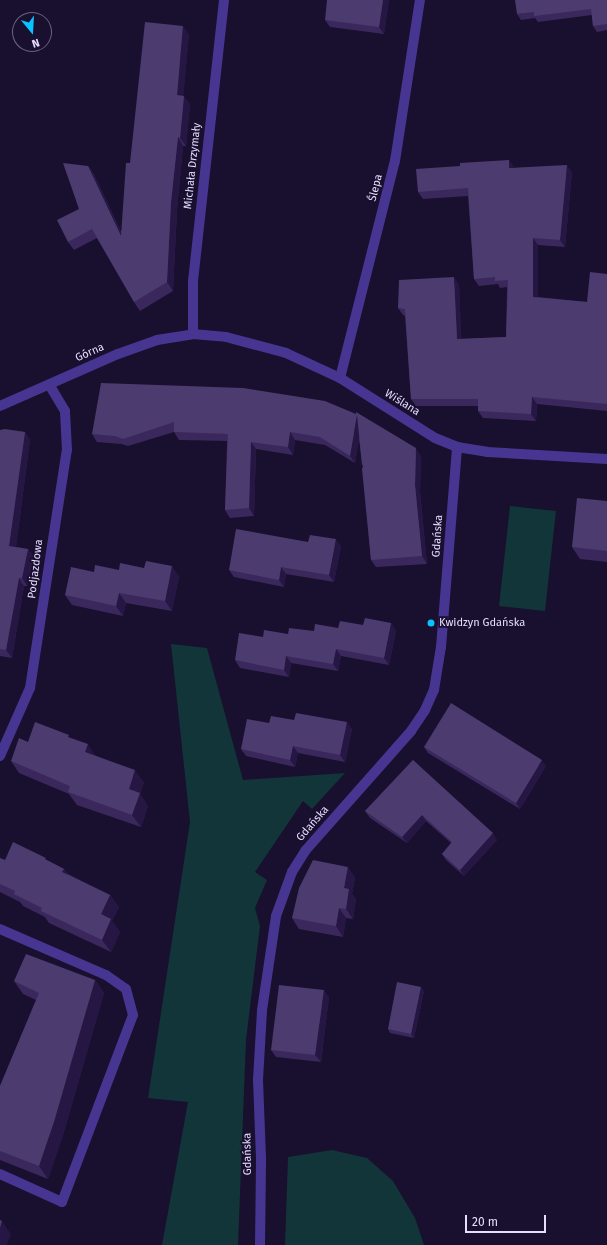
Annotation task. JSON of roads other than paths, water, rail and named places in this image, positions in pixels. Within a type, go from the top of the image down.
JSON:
[{"type":"street","name":"Michała Drzymały","points":[[193,334],[193,281],[224,0]]},
{"type":"street","name":"Ślepa","points":[[340,378],[395,161],[420,0]]},
{"type":"street","name":"Wiślana","points":[[193,334],[226,337],[286,353],[340,378],[435,438],[458,447],[487,452],[607,459]]},
{"type":"street","name":"Górna","points":[[0,406],[118,354],[157,340],[193,334]]},
{"type":"street","name":"Podjazdowa","points":[[0,756],[30,688],[67,450],[65,411],[49,384]]},
{"type":"street","name":"Gdańska","points":[[260,1245],[261,1158],[258,1080],[262,1010],[276,916],[292,872],[305,850],[411,731],[425,710],[434,690],[441,647],[458,447]]},
{"type":"street","points":[[0,929],[106,975],[126,988],[133,1015],[62,1202],[0,1174]]},
{"type":"place","name":"Kwidzyn Gdańska","points":[[431,623]]}]
